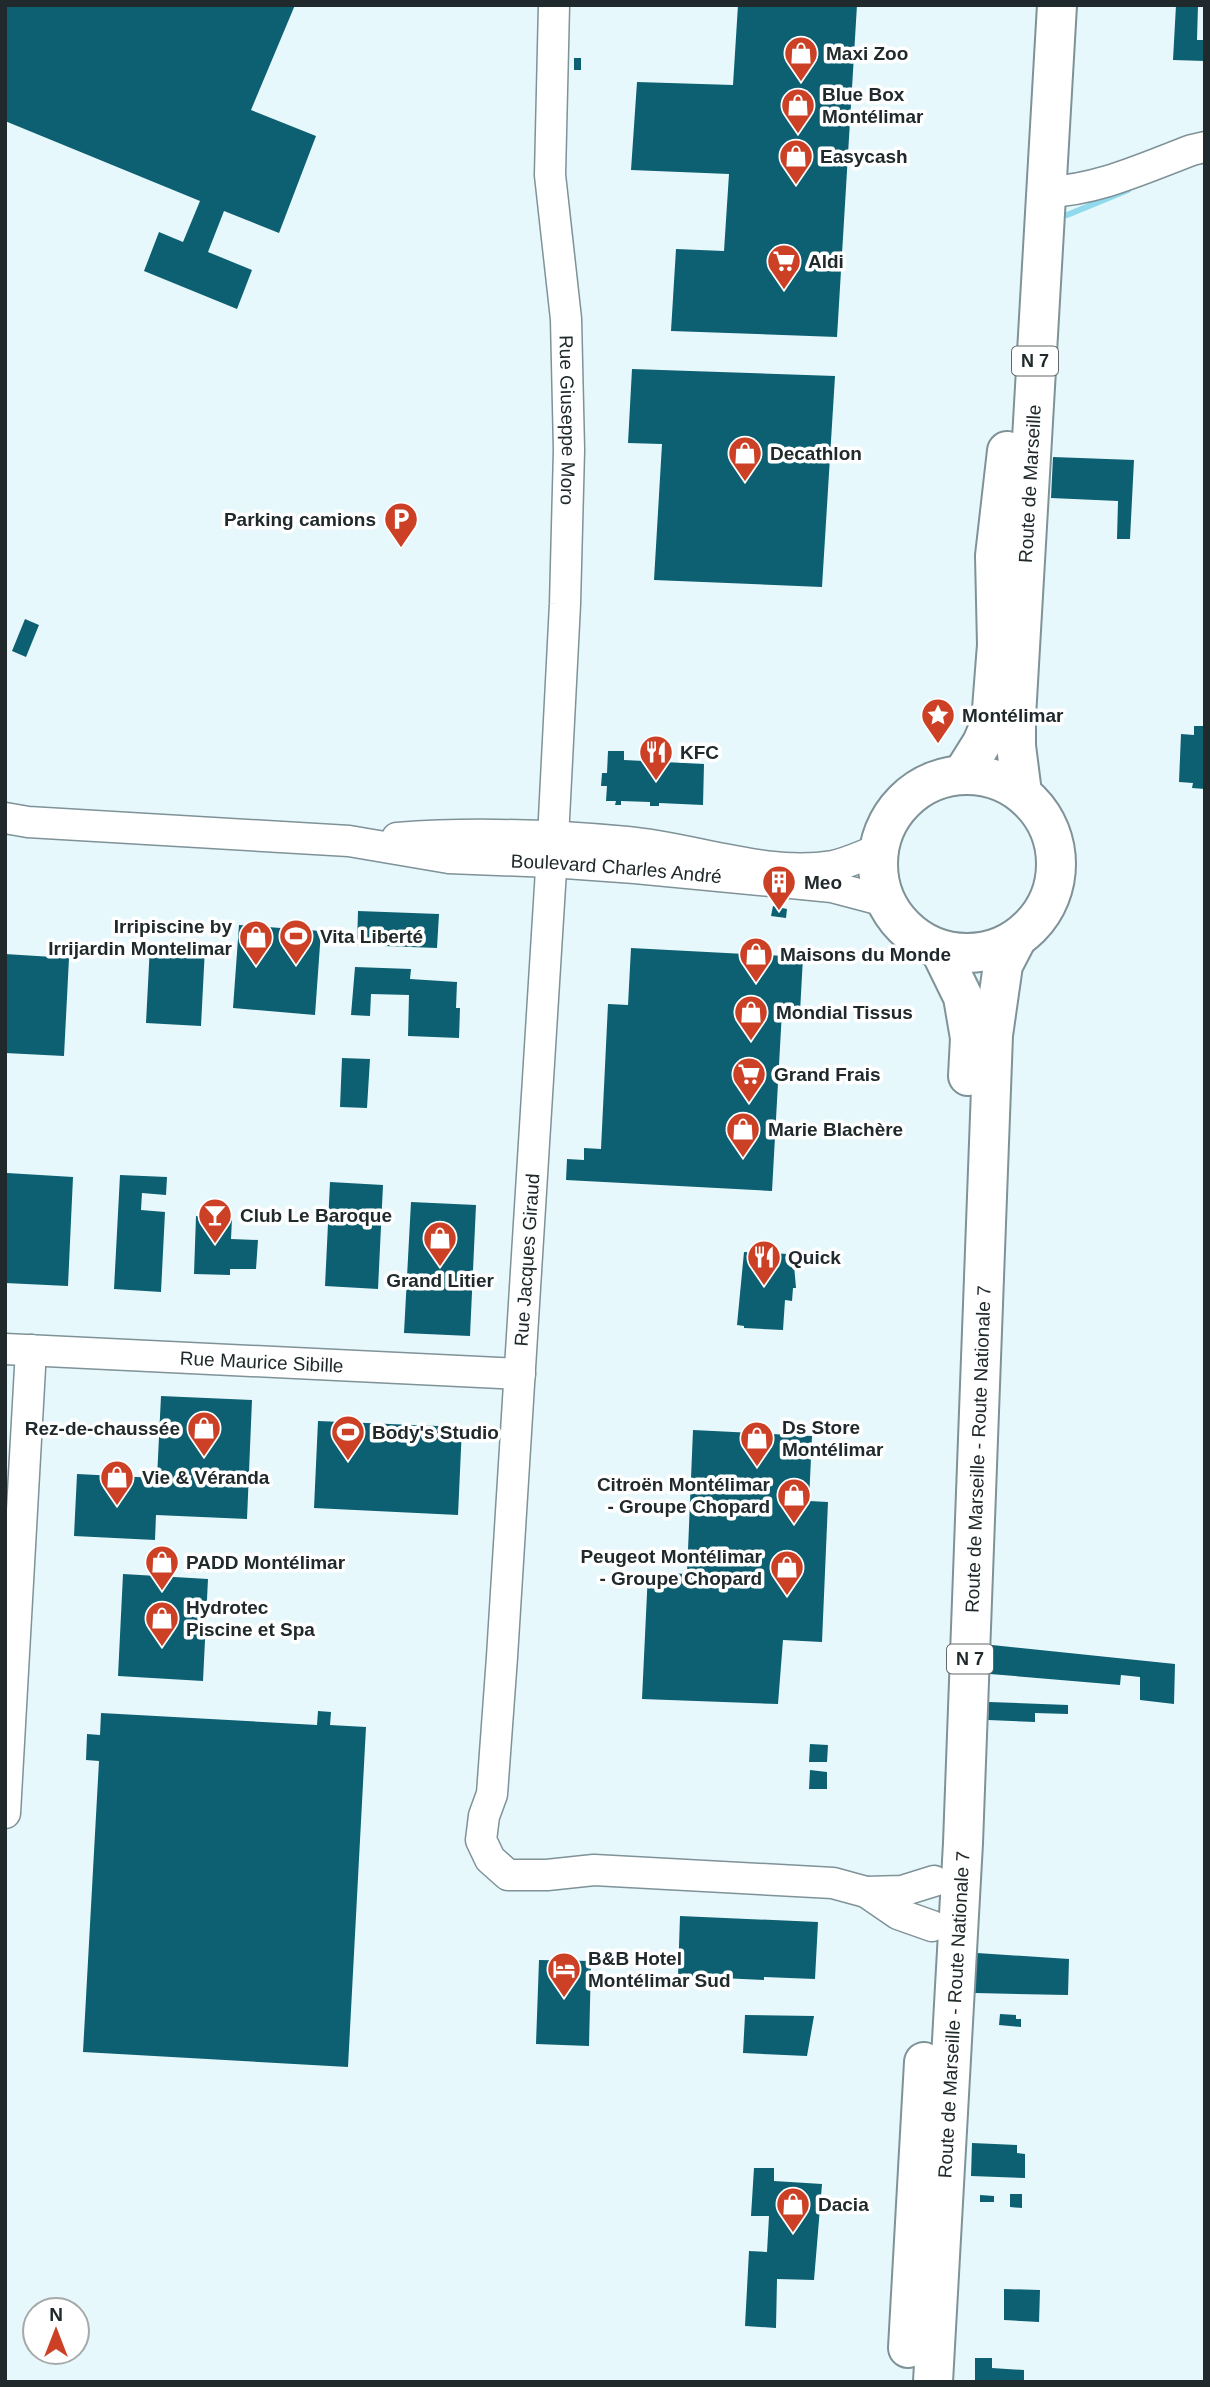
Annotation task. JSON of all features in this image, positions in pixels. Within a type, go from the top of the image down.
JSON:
[{"type":"main road","name":"Route de Marseille","points":[[962,775],[982,743],[991,722],[995,695],[995,556],[1017,364],[1037,5]]},
{"type":"main road","name":"Route de Marseille","points":[[1021,793],[1016,717],[1057,5]]},
{"type":"main road","points":[[962,775],[983,776],[1003,782],[1021,793],[1035,806],[1050,830],[1057,857],[1052,894],[1033,925],[1016,940],[992,951],[966,954],[940,950],[908,933],[891,913],[879,885],[878,850],[884,830],[894,812],[904,800],[931,782],[962,775]]},
{"type":"main road","name":"Route de Marseille - Route Nationale 7","points":[[933,2382],[963,1843],[993,1035],[1003,965],[1016,940]]},
{"type":"main road","name":"Route de Marseille - Route Nationale 7","points":[[906,2382],[950,1575],[970,1038],[963,997],[940,950]]},
{"type":"street","name":"Rue Giuseppe Moro","points":[[552,850],[564,636],[569,450],[566,319],[550,175],[554,5]]},
{"type":"street","points":[[1047,192],[1075,190],[1106,182],[1192,149],[1205,147]]},
{"type":"street","name":"Boulevard Charles André","points":[[5,818],[28,822],[349,841],[449,858],[626,842],[776,866],[809,868],[835,865],[878,850]]},
{"type":"street","name":"Boulevard Charles André","points":[[349,841],[445,834],[832,887],[885,901]]},
{"type":"street","name":"Rue Jacques Giraud","points":[[552,850],[502,1657],[492,1794],[484,1816],[481,1840],[490,1859],[508,1875],[547,1875],[594,1870],[833,1883],[866,1892]]},
{"type":"street","points":[[5,1813],[18,1350]]},
{"type":"street","name":"Rue Maurice Sibille","points":[[18,1350],[520,1374]]},
{"type":"street","points":[[866,1892],[902,1891],[934,1881]]},
{"type":"street","points":[[866,1892],[898,1914],[932,1926]]},
{"type":"building","points":[[5,5],[295,5],[251,110],[316,136],[279,233],[224,211],[208,252],[252,270],[237,309],[144,271],[159,232],[183,242],[200,201],[5,121]]},
{"type":"building","points":[[738,5],[857,5],[837,337],[671,331],[676,249],[724,251],[729,174],[631,170],[637,82],[733,85]]},
{"type":"building","points":[[1176,5],[1198,5],[1197,40],[1205,40],[1205,61],[1173,60]]},
{"type":"building","points":[[574,58],[581,58],[581,70],[574,70]]},
{"type":"building","points":[[632,369],[835,376],[822,587],[654,580],[662,444],[628,443]]},
{"type":"building","points":[[1053,457],[1134,460],[1130,539],[1117,539],[1118,501],[1051,498]]},
{"type":"building","points":[[25,619],[39,625],[26,657],[12,651]]},
{"type":"building","points":[[1194,726],[1205,726],[1205,789],[1192,788],[1193,783],[1179,782],[1181,734],[1194,735]]},
{"type":"building","points":[[608,751],[624,751],[624,760],[704,764],[703,805],[659,803],[659,806],[650,806],[650,802],[621,801],[621,805],[615,805],[616,801],[606,801],[607,786],[601,786],[602,773],[607,773]]},
{"type":"building","name":"Meo","points":[[773,906],[787,909],[786,918],[771,916]]},
{"type":"building","points":[[358,911],[439,914],[437,948],[357,945]]},
{"type":"building","points":[[239,925],[321,931],[315,1015],[233,1008]]},
{"type":"building","points":[[150,945],[205,948],[201,1026],[146,1023]]},
{"type":"building","points":[[631,948],[803,957],[800,1012],[782,1011],[772,1191],[566,1180],[567,1159],[584,1160],[584,1148],[601,1149],[608,1004],[628,1005]]},
{"type":"building","points":[[5,954],[69,958],[64,1056],[5,1053]]},
{"type":"building","points":[[355,967],[411,969],[410,979],[457,982],[459,1038],[408,1036],[409,995],[371,994],[370,1016],[351,1015]]},
{"type":"building","points":[[342,1058],[370,1059],[367,1108],[340,1107]]},
{"type":"building","points":[[7,1173],[73,1177],[68,1286],[5,1283]]},
{"type":"building","points":[[120,1175],[167,1177],[166,1195],[142,1193],[141,1210],[165,1212],[161,1292],[114,1289]]},
{"type":"building","points":[[330,1182],[383,1185],[378,1289],[325,1286]]},
{"type":"building","points":[[411,1202],[476,1205],[470,1336],[404,1333]]},
{"type":"building","points":[[196,1216],[232,1218],[231,1239],[258,1240],[256,1269],[230,1269],[230,1275],[194,1274]]},
{"type":"building","points":[[744,1252],[789,1254],[788,1265],[794,1265],[796,1288],[793,1288],[792,1301],[785,1300],[783,1330],[744,1328],[737,1325]]},
{"type":"building","points":[[161,1396],[252,1400],[247,1519],[156,1515],[155,1540],[74,1536],[77,1474],[157,1478]]},
{"type":"building","points":[[318,1421],[462,1427],[458,1515],[314,1508]]},
{"type":"building","points":[[693,1430],[812,1436],[809,1501],[828,1502],[822,1642],[783,1640],[778,1704],[642,1699],[648,1572],[687,1574]]},
{"type":"building","points":[[123,1574],[208,1579],[203,1681],[118,1676]]},
{"type":"building","points":[[992,1645],[1175,1664],[1174,1704],[1140,1700],[1140,1677],[1121,1675],[1120,1685],[990,1674]]},
{"type":"building","points":[[989,1702],[1068,1705],[1068,1714],[1035,1713],[1035,1722],[988,1720]]},
{"type":"building","points":[[318,1711],[331,1712],[330,1725],[366,1727],[348,2067],[83,2052],[99,1761],[86,1760],[87,1734],[100,1735],[101,1713],[317,1725]]},
{"type":"building","points":[[810,1744],[828,1745],[827,1762],[809,1762]]},
{"type":"building","points":[[810,1770],[827,1772],[827,1789],[809,1789]]},
{"type":"building","points":[[680,1916],[818,1922],[815,1979],[764,1977],[764,1980],[678,1976]]},
{"type":"building","points":[[977,1953],[1069,1959],[1068,1995],[975,1993]]},
{"type":"building","points":[[539,1960],[591,1961],[589,2046],[536,2044]]},
{"type":"building","points":[[1000,2014],[1016,2015],[1016,2019],[1021,2019],[1021,2027],[999,2025]]},
{"type":"building","points":[[745,2015],[814,2016],[807,2056],[743,2053]]},
{"type":"building","points":[[972,2143],[1017,2145],[1017,2153],[1025,2154],[1025,2178],[971,2176]]},
{"type":"building","name":"Dacia","points":[[754,2168],[774,2168],[774,2181],[822,2184],[814,2280],[777,2279],[776,2328],[745,2326],[749,2251],[767,2252],[769,2216],[751,2216]]},
{"type":"building","points":[[1010,2194],[1022,2194],[1022,2208],[1010,2207]]},
{"type":"building","points":[[980,2195],[994,2196],[994,2202],[980,2202]]},
{"type":"building","points":[[1004,2289],[1040,2290],[1039,2322],[1004,2320]]},
{"type":"building","points":[[975,2358],[992,2358],[992,2368],[1024,2370],[1024,2382],[975,2382]]},
{"type":"waterway","points":[[1067,215],[1128,190]]},
{"type":"place","name":"Maxi Zoo","points":[[801,83]]},
{"type":"place","name":"Blue Box Montélimar","points":[[798,135]]},
{"type":"place","name":"Easycash","points":[[796,186]]},
{"type":"place","name":"Aldi","points":[[784,291]]},
{"type":"place","name":"Decathlon","points":[[745,483]]},
{"type":"place","name":"Parking camions","points":[[401,549]]},
{"type":"place","name":"Montélimar","points":[[938,745]]},
{"type":"place","name":"KFC","points":[[656,782]]},
{"type":"place","name":"Meo","points":[[779,912]]},
{"type":"place","name":"Vita Liberté","points":[[296,966]]},
{"type":"place","name":"Irripiscine by Irrijardin Montelimar","points":[[256,967]]},
{"type":"place","name":"Maisons du Monde","points":[[756,984]]},
{"type":"place","name":"Mondial Tissus","points":[[751,1042]]},
{"type":"place","name":"Grand Frais","points":[[749,1104]]},
{"type":"place","name":"Marie Blachère","points":[[743,1159]]},
{"type":"place","name":"Club Le Baroque","points":[[215,1245]]},
{"type":"place","name":"Grand Litier","points":[[440,1268]]},
{"type":"place","name":"Quick","points":[[764,1287]]},
{"type":"place","name":"Rez-de-chaussée","points":[[204,1458]]},
{"type":"place","name":"Body's Studio","points":[[348,1462]]},
{"type":"place","name":"Ds Store Montélimar","points":[[757,1468]]},
{"type":"place","name":"Vie & Véranda","points":[[117,1507]]},
{"type":"place","name":"Citroën Montélimar - Groupe Chopard","points":[[794,1525]]},
{"type":"place","name":"PADD Montélimar","points":[[162,1592]]},
{"type":"place","name":"Peugeot Montélimar - Groupe Chopard","points":[[787,1597]]},
{"type":"place","name":"Hydrotec Piscine et Spa","points":[[162,1648]]},
{"type":"place","name":"B&B Hotel Montélimar Sud","points":[[564,1999]]},
{"type":"place","name":"Dacia","points":[[793,2234]]}]
